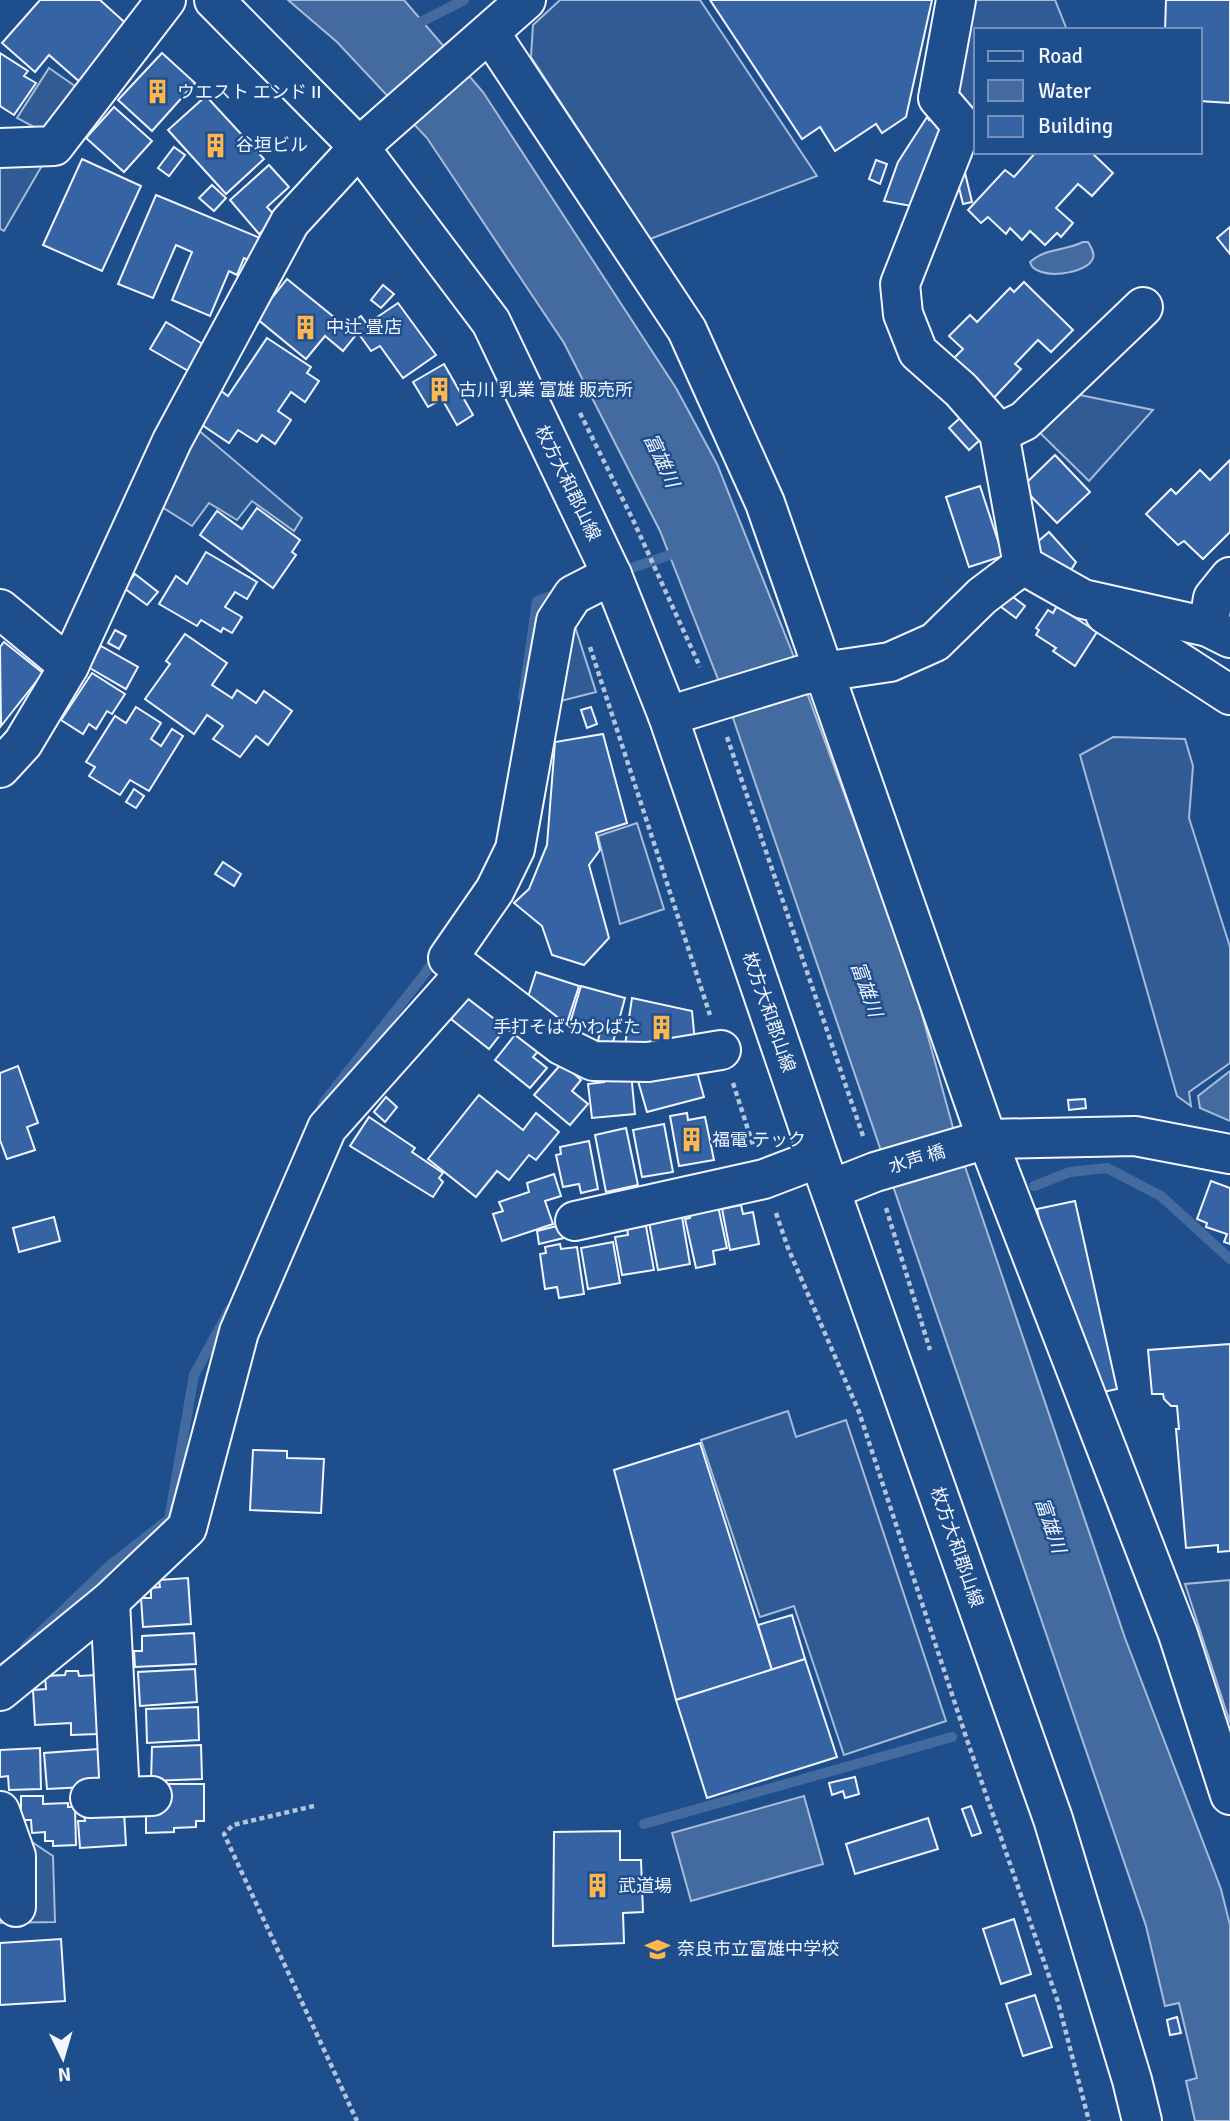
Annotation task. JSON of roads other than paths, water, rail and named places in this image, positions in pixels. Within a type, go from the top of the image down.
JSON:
[{"type":"street","points":[[0,148],[54,146],[166,0]]},
{"type":"street","name":"枚方大和郡山線","points":[[214,0],[359,147],[491,322],[612,575],[668,716],[1053,1819],[1142,2121]]},
{"type":"street","points":[[956,0],[938,98],[962,127],[900,284],[903,314],[918,352],[961,390],[999,433],[1023,565]]},
{"type":"street","points":[[0,768],[23,743],[69,666],[172,441],[290,222],[359,147],[459,60],[507,12],[687,330],[765,503],[813,673],[973,1142],[1178,1634],[1230,1795]]},
{"type":"street","points":[[999,433],[1024,421],[1143,307]]},
{"type":"street","points":[[668,716],[728,696],[813,673],[890,662],[935,642],[982,596],[1023,565]]},
{"type":"street","points":[[1023,565],[1083,599],[1230,695]]},
{"type":"street","points":[[612,575],[573,594],[556,621],[515,849],[495,890],[448,958],[561,1045],[593,1061],[648,1062],[721,1050]]},
{"type":"street","points":[[1083,599],[1219,632],[1213,598],[1230,577]]},
{"type":"street","points":[[0,609],[69,666]]},
{"type":"street","points":[[0,1691],[110,1601],[187,1528],[239,1332],[327,1128],[466,972]]},
{"type":"street","name":"水声 橋","points":[[575,1221],[764,1179],[875,1172],[973,1142],[1135,1136],[1230,1154]]},
{"type":"street","points":[[110,1601],[120,1797]]},
{"type":"street","points":[[0,1811],[16,1856],[16,1907]]},
{"type":"water","name":"富雄川","points":[[288,0],[404,0],[483,92],[676,388],[717,464],[792,652],[912,978],[958,1146],[1125,1638],[1221,1889],[1230,1925],[1230,2121],[1195,2121],[1186,2081],[1197,2078],[1179,2003],[1165,2006],[1146,1926],[732,715],[660,531],[564,343],[427,138],[337,42]]},
{"type":"water","points":[[1088,242],[1093,256],[1089,264],[1073,272],[1041,272],[1030,262],[1042,254]]},
{"type":"water","points":[[1230,1071],[1230,1121],[1200,1108],[1198,1096]]},
{"type":"water","points":[[804,1796],[823,1864],[691,1901],[672,1833]]},
{"type":"waterway","points":[[411,27],[464,0]]},
{"type":"waterway","points":[[617,573],[681,551]]},
{"type":"waterway","points":[[523,698],[537,601],[562,592]]},
{"type":"waterway","points":[[318,1117],[324,1102],[437,956]]},
{"type":"waterway","points":[[1034,1186],[1070,1172],[1107,1168],[1161,1196],[1230,1259]]},
{"type":"waterway","points":[[25,1647],[109,1566],[169,1519],[194,1375],[230,1309]]},
{"type":"waterway","points":[[644,1824],[952,1737]]},
{"type":"place","name":"ウエスト エンド II","points":[[157,92]]},
{"type":"place","name":"谷垣ビル","points":[[216,145]]},
{"type":"place","name":"中辻 畳店","points":[[306,327]]},
{"type":"place","name":"古川 乳業 富雄 販売所","points":[[439,390]]},
{"type":"place","name":"手打そば かわばた","points":[[661,1027]]},
{"type":"place","name":"福電 テック","points":[[692,1140]]},
{"type":"place","name":"武道場","points":[[598,1886]]},
{"type":"place","name":"奈良市立富雄中学校","points":[[657,1949]]}]
